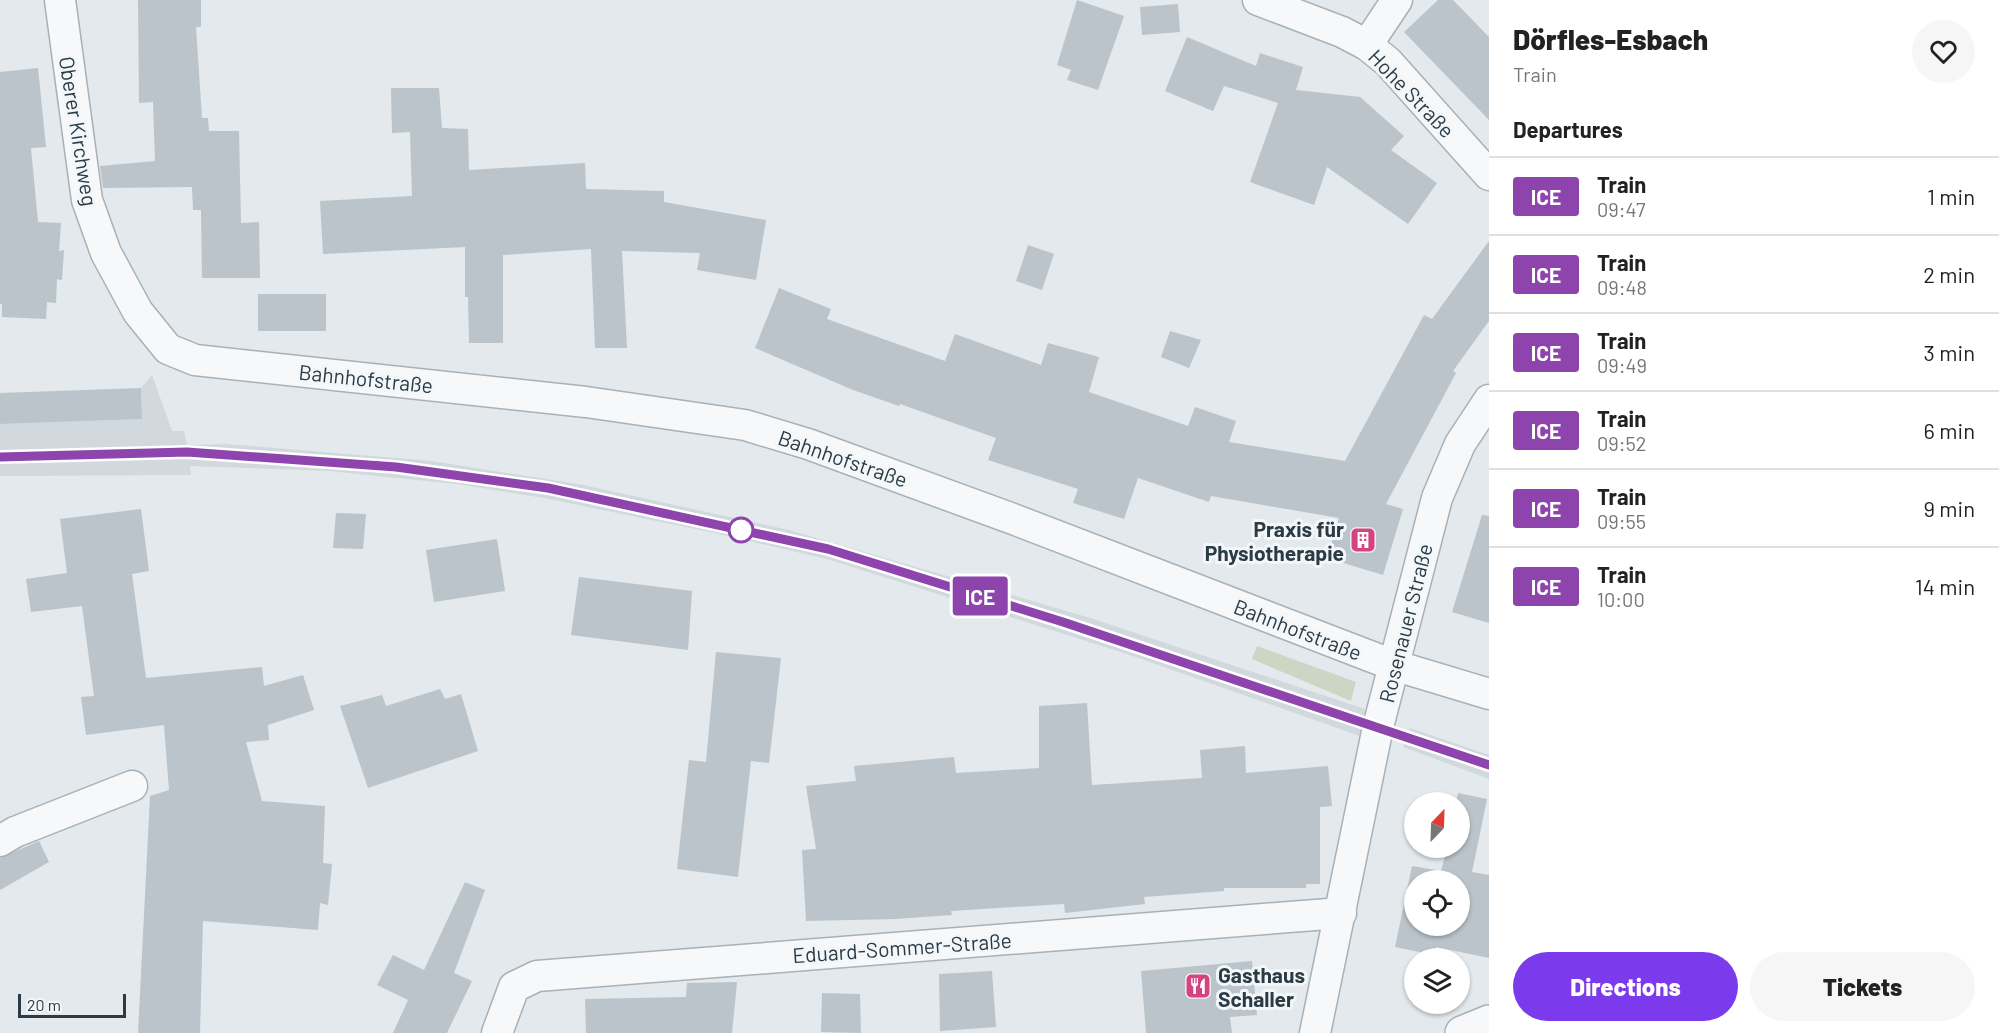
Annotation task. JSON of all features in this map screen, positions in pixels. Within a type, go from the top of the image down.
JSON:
[{"type":"street","name":"Oberer Kirchweg","points":[[60,0],[87,200],[106,253],[138,312],[168,349]]},
{"type":"street","name":"Hohe Straße","points":[[1258,0],[1342,32],[1367,45],[1388,63],[1489,176]]},
{"type":"street","points":[[1367,45],[1397,0]]},
{"type":"street","name":"Bahnhofstraße","points":[[168,349],[195,360],[586,402],[745,425],[808,444],[1012,519],[1393,665],[1489,694]]},
{"type":"street","name":"Rosenauer Straße","points":[[1315,1033],[1393,665],[1437,498],[1460,444],[1489,400]]},
{"type":"street","points":[[0,841],[15,832],[132,786]]},
{"type":"street","name":"Eduard-Sommer-Straße","points":[[497,1033],[514,987],[537,976],[1341,913]]},
{"type":"street","points":[[1462,1033],[1489,1022]]},
{"type":"shaded area","points":[[152,375],[172,431],[184,431],[187,445],[227,444],[432,461],[583,485],[789,530],[1087,617],[1365,709],[1360,736],[1127,654],[827,559],[715,533],[544,498],[457,484],[329,471],[190,466],[191,475],[0,476],[0,424],[142,419],[141,388]]},
{"type":"shaded area","points":[[1410,728],[1489,755],[1489,779],[1403,747]]},
{"type":"green space","points":[[1257,646],[1356,682],[1351,701],[1252,659]]},
{"type":"building","points":[[138,0],[201,0],[201,27],[196,27],[202,118],[208,118],[209,131],[239,131],[241,223],[259,222],[260,278],[202,278],[201,210],[193,210],[192,187],[103,188],[100,166],[155,161],[153,102],[139,103]]},
{"type":"building","points":[[1077,0],[1124,16],[1098,90],[1067,80],[1071,70],[1057,65]]},
{"type":"building","points":[[1438,0],[1453,0],[1489,37],[1489,120],[1404,32]]},
{"type":"building","points":[[1178,4],[1180,32],[1142,35],[1140,7]]},
{"type":"building","points":[[1187,37],[1256,66],[1260,53],[1303,67],[1296,90],[1360,97],[1404,136],[1391,150],[1437,183],[1408,224],[1327,167],[1314,205],[1250,182],[1278,103],[1224,86],[1213,111],[1165,91]]},
{"type":"building","points":[[38,68],[46,147],[31,148],[38,222],[61,223],[59,251],[64,250],[62,280],[57,279],[56,303],[47,302],[46,319],[2,317],[2,304],[0,304],[0,72]]},
{"type":"building","points":[[391,88],[439,88],[442,128],[468,129],[469,170],[585,163],[586,189],[664,191],[664,202],[766,220],[756,280],[697,270],[700,253],[622,251],[627,348],[595,348],[591,249],[503,255],[503,343],[469,343],[468,297],[465,297],[465,247],[323,254],[320,201],[412,196],[410,132],[392,133]]},
{"type":"building","points":[[1489,241],[1489,321],[1453,371],[1456,373],[1386,504],[1403,509],[1383,575],[1327,558],[1339,518],[1211,496],[1209,502],[1138,478],[1124,519],[1073,503],[1078,489],[988,460],[996,438],[853,390],[755,348],[779,288],[831,309],[827,319],[945,361],[955,334],[1041,365],[1048,343],[1099,357],[1089,392],[1188,426],[1195,407],[1236,421],[1229,442],[1345,461],[1424,315],[1432,319]]},
{"type":"building","points":[[1028,245],[1054,254],[1042,290],[1016,281]]},
{"type":"building","points":[[258,294],[326,294],[326,331],[258,331]]},
{"type":"building","points":[[1170,331],[1201,340],[1189,368],[1161,357]]},
{"type":"building","points":[[141,388],[142,419],[0,424],[0,393]]},
{"type":"building","points":[[141,509],[149,571],[132,574],[146,678],[262,667],[264,686],[303,675],[314,710],[268,725],[269,740],[246,742],[262,801],[325,806],[323,863],[332,864],[328,905],[320,903],[318,930],[203,921],[200,1033],[138,1033],[150,796],[169,790],[164,725],[86,735],[81,697],[94,696],[82,606],[31,612],[26,579],[67,573],[60,519]]},
{"type":"building","points":[[336,513],[366,514],[363,549],[333,548]]},
{"type":"building","points":[[1482,515],[1489,516],[1489,623],[1452,612]]},
{"type":"building","points":[[497,539],[505,591],[434,602],[426,550]]},
{"type":"building","points":[[579,577],[692,591],[688,650],[571,635]]},
{"type":"building","points":[[716,652],[781,658],[769,763],[751,761],[738,877],[677,869],[689,760],[706,762]]},
{"type":"building","points":[[440,689],[445,699],[461,694],[478,751],[368,788],[340,706],[382,695],[386,706]]},
{"type":"building","points":[[1087,703],[1092,785],[1202,778],[1200,750],[1245,746],[1246,773],[1328,766],[1332,806],[1320,807],[1320,884],[1306,884],[1306,888],[1224,888],[1224,891],[1144,897],[1145,904],[1065,913],[1064,904],[951,911],[952,915],[895,919],[806,921],[802,850],[816,849],[806,786],[856,781],[854,766],[954,757],[956,773],[1039,768],[1039,706]]},
{"type":"building","points":[[1470,795],[1487,799],[1472,872],[1489,875],[1489,958],[1470,954],[1470,948],[1395,947],[1404,904],[1404,936],[1470,936],[1470,870],[1441,870],[1444,858],[1470,858]]},
{"type":"building","points":[[39,841],[49,862],[0,890],[0,858]]},
{"type":"building","points":[[1412,866],[1435,870],[1411,870]]},
{"type":"building","points":[[465,882],[485,890],[454,973],[472,981],[447,1033],[393,1033],[408,1000],[377,985],[393,955],[424,970]]},
{"type":"building","name":"Gasthaus Schaller","points":[[1252,961],[1257,1015],[1230,1017],[1232,1033],[1146,1033],[1141,971]]},
{"type":"building","points":[[992,971],[996,1027],[940,1031],[939,974]]},
{"type":"building","points":[[737,982],[732,1033],[586,1033],[585,999],[686,997],[687,983]]},
{"type":"building","points":[[822,993],[860,994],[861,1033],[821,1032]]},
{"type":"railway","points":[[0,457],[187,452],[396,467],[548,488],[828,549],[1063,623],[1489,765]]},
{"type":"train","name":"ICE","points":[[0,457],[187,452],[396,467],[548,488],[828,549],[1063,622],[1489,765]]},
{"type":"place","name":"Praxis für Physiotherapie","points":[[1363,540]]},
{"type":"place","name":"Gasthaus Schaller","points":[[1198,986]]}]
